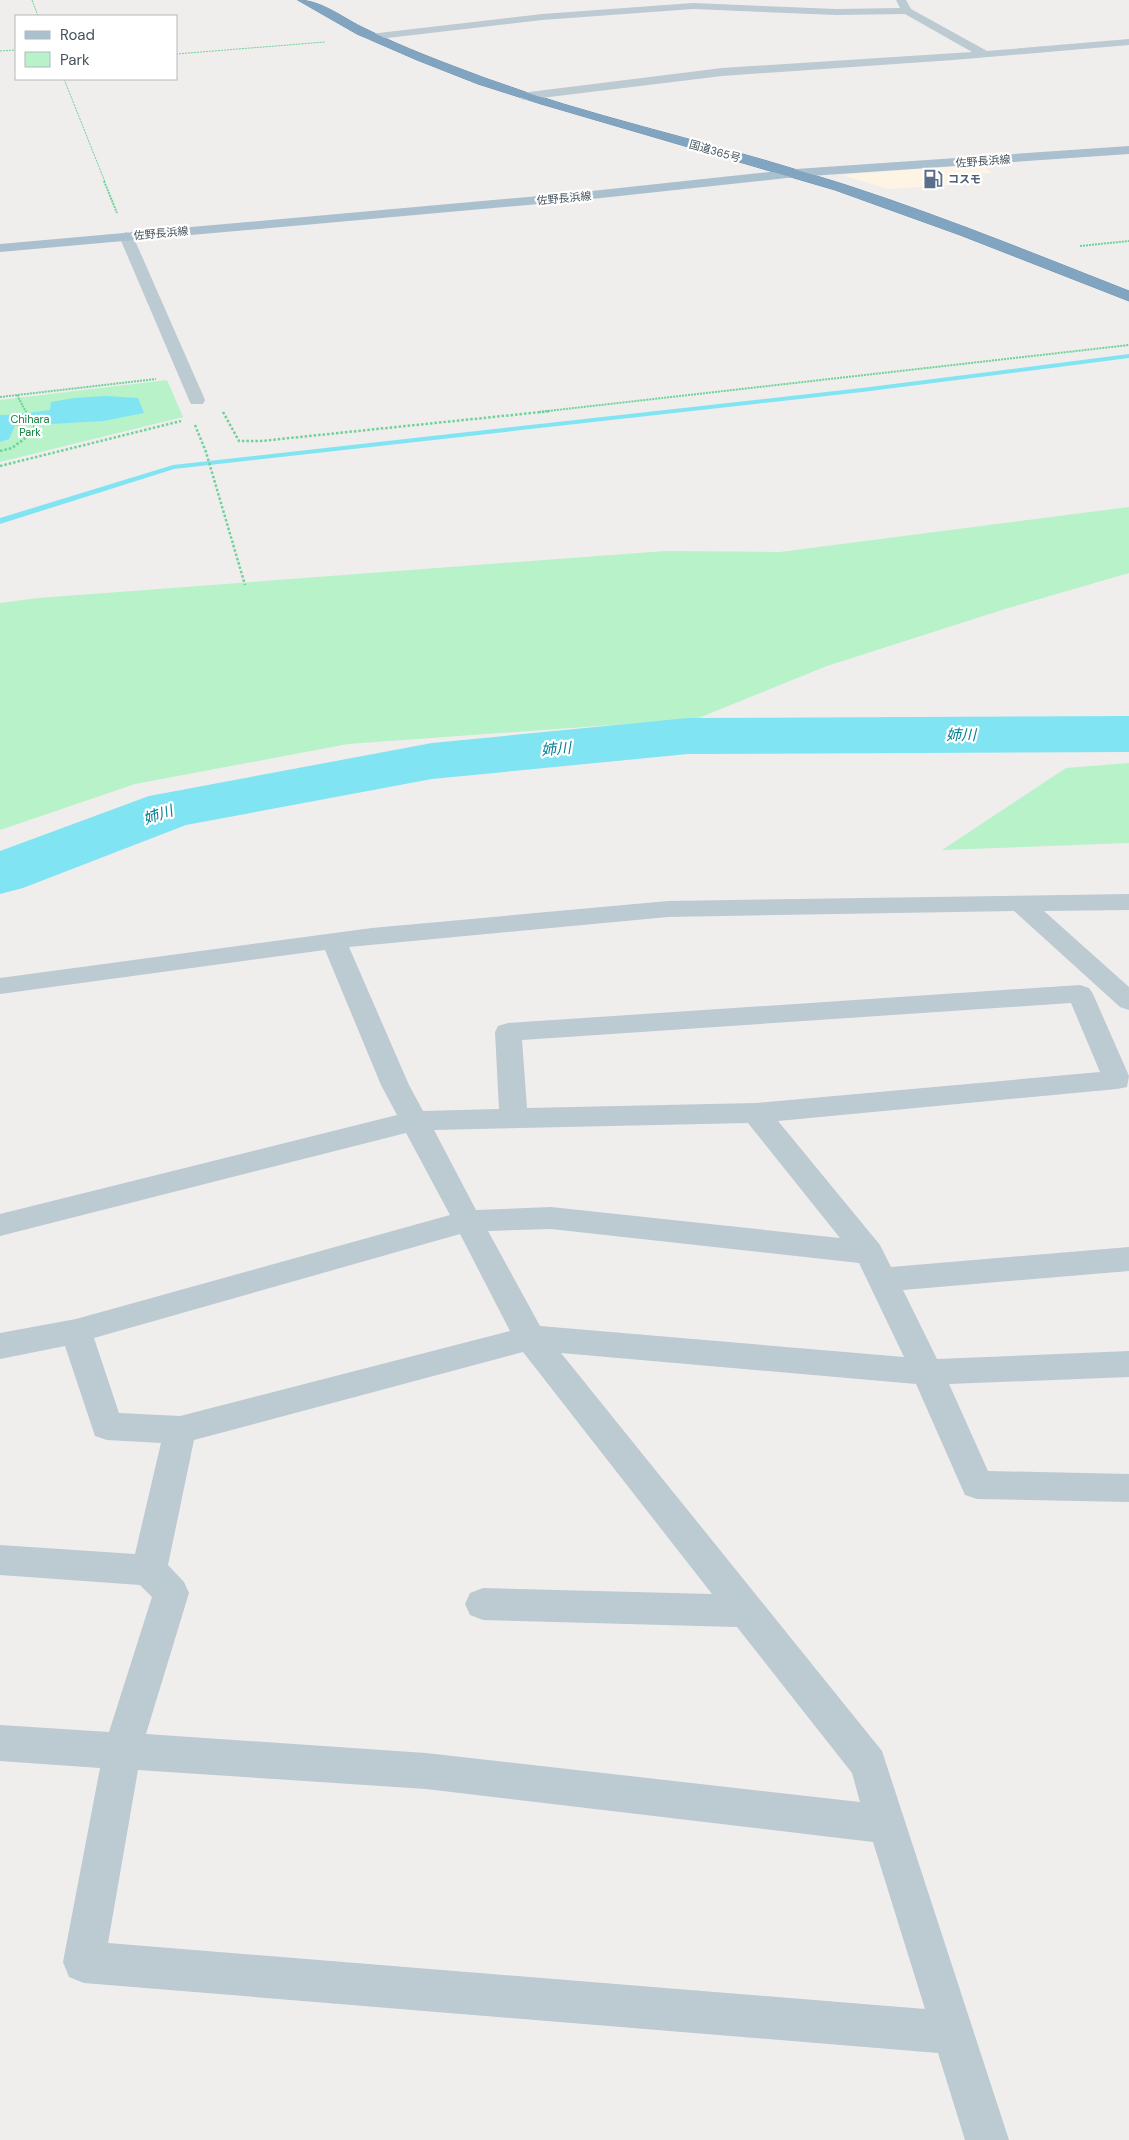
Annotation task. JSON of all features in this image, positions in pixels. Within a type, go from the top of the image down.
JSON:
[{"type":"highway","name":"国道365号","points":[[303,0],[371,38],[431,63],[525,96],[796,173],[921,213],[1129,296]]},
{"type":"main road","name":"佐野長浜線","points":[[0,248],[573,197],[796,173],[1129,150]]},
{"type":"street","points":[[901,0],[907,11]]},
{"type":"street","points":[[371,38],[542,17],[685,6],[836,12],[907,11],[984,54]]},
{"type":"street","points":[[525,96],[722,72],[1129,42]]},
{"type":"street","points":[[126,236],[198,400]]},
{"type":"street","points":[[0,986],[77,974],[334,941],[668,909],[1129,902]]},
{"type":"street","points":[[1021,904],[1129,1001]]},
{"type":"street","points":[[334,941],[395,1085],[530,1338],[868,1764],[987,2140]]},
{"type":"street","points":[[0,1225],[415,1122],[756,1113],[1118,1080],[1080,994],[508,1032],[514,1119]]},
{"type":"street","points":[[756,1113],[875,1266],[927,1372],[978,1485],[1129,1488]]},
{"type":"street","points":[[0,1346],[76,1331],[468,1221],[551,1218],[875,1266],[1129,1259]]},
{"type":"street","points":[[76,1331],[107,1426],[180,1430],[530,1338],[927,1372],[1129,1364]]},
{"type":"street","points":[[149,1570],[180,1430]]},
{"type":"street","points":[[0,1560],[149,1570],[171,1594],[122,1752],[84,1962],[953,2033]]},
{"type":"street","points":[[483,1604],[748,1611]]},
{"type":"street","points":[[0,1743],[426,1771],[887,1824]]},
{"type":"path","points":[[32,0],[38,15]]},
{"type":"path","points":[[178,54],[371,38]]},
{"type":"path","points":[[0,51],[15,50]]},
{"type":"path","points":[[64,80],[126,236]]},
{"type":"path","points":[[245,585],[206,452],[193,418],[198,400],[214,396],[239,442],[261,441],[610,405],[1129,345]]},
{"type":"path","points":[[0,397],[186,376]]},
{"type":"path","points":[[0,450],[12,448],[36,430],[17,395]]},
{"type":"path","points":[[0,466],[193,418]]},
{"type":"shaded area","points":[[982,164],[992,173],[953,175],[961,184],[888,189],[842,175]]},
{"type":"green space","name":"Chihara Park","points":[[167,380],[183,417],[0,462],[0,400]]},
{"type":"green space","points":[[1129,507],[1129,573],[1005,609],[827,666],[696,719],[348,744],[135,784],[0,830],[0,603],[38,598],[665,551],[780,552]]},
{"type":"green space","points":[[1129,763],[1129,843],[942,850],[1066,768]]},
{"type":"water","points":[[106,396],[138,398],[144,413],[104,421],[15,426],[9,439],[0,442],[0,415],[50,410],[51,402]]},
{"type":"waterway","points":[[0,521],[173,467],[862,390],[1129,356]]},
{"type":"waterway","name":"姉川","points":[[0,874],[171,809],[432,761],[688,736],[1129,734]]},
{"type":"place","name":"コスモ","points":[[933,179]]}]
